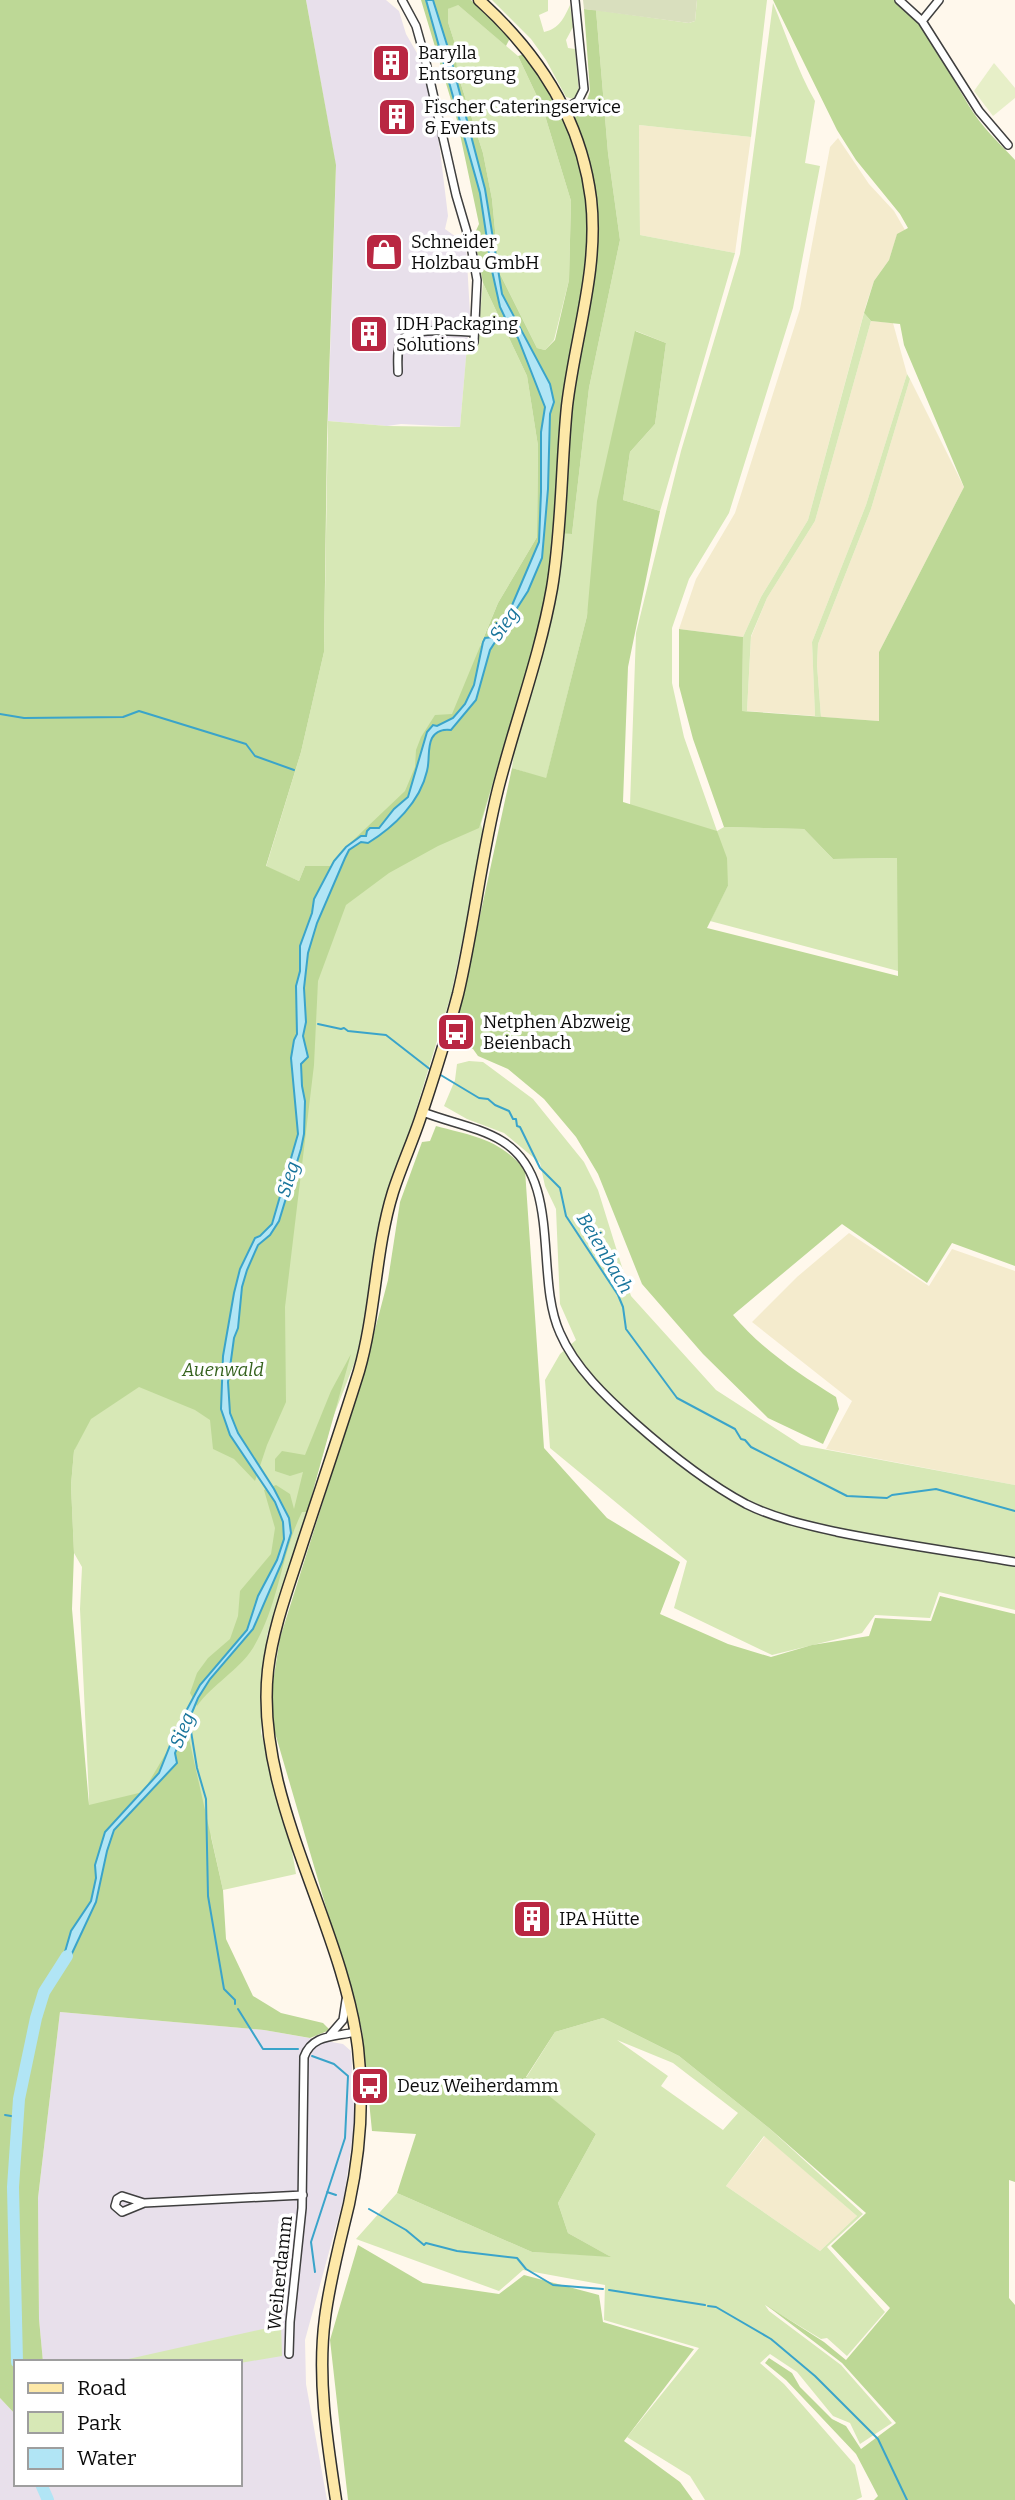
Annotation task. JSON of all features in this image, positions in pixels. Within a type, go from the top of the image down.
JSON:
[{"type":"main road","points":[[336,2500],[324,2395],[323,2334],[360,2136],[359,2067],[346,1992],[278,1778],[270,1742],[267,1685],[270,1653],[278,1619],[368,1337],[383,1236],[393,1194],[442,1054],[463,972],[489,828],[512,735],[541,638],[556,563],[568,397],[593,251],[588,179],[565,109],[528,49],[479,0]]},
{"type":"street","points":[[402,0],[416,26],[425,58],[456,195],[471,246],[477,280],[474,342]]},
{"type":"street","points":[[565,109],[578,101],[584,89],[575,0]]},
{"type":"street","points":[[899,0],[922,21],[979,111],[1007,145]]},
{"type":"street","points":[[922,21],[939,0]]},
{"type":"street","points":[[398,372],[399,350],[404,338],[416,331],[474,332]]},
{"type":"street","points":[[423,1112],[491,1136],[508,1145],[524,1160],[531,1172],[540,1203],[550,1300],[560,1334],[576,1360],[614,1404],[675,1457],[747,1504],[785,1519],[866,1538],[1015,1562]]},
{"type":"street","name":"Weiherdamm","points":[[289,2354],[303,2195],[304,2057],[314,2042],[329,2036],[343,2020],[346,1992]]},
{"type":"street","points":[[329,2036],[355,2032]]},
{"type":"street","name":"Weiherdamm","points":[[144,2203],[303,2195]]},
{"type":"shaded area","points":[[306,0],[386,0],[399,11],[406,34],[421,60],[438,134],[448,216],[445,229],[466,244],[470,314],[460,427],[401,424],[387,426],[328,421],[336,167]]},
{"type":"shaded area","points":[[639,125],[751,137],[735,253],[640,235]]},
{"type":"shaded area","points":[[838,138],[869,184],[894,211],[905,230],[897,235],[889,260],[874,281],[808,520],[761,597],[743,637],[679,629],[696,579],[735,513],[800,309],[830,147]]},
{"type":"shaded area","points":[[871,321],[893,323],[907,374],[866,505],[812,642],[815,716],[747,711],[751,637],[767,598],[815,521]]},
{"type":"shaded area","points":[[910,379],[964,487],[879,652],[880,721],[821,717],[818,644],[871,509]]},
{"type":"shaded area","points":[[849,1233],[929,1286],[952,1249],[1015,1271],[1015,1485],[826,1449],[852,1401],[752,1322],[797,1277]]},
{"type":"shaded area","points":[[60,2012],[264,2030],[343,2044],[351,2051],[355,2119],[344,2197],[305,2340],[306,2384],[327,2500],[0,2500],[0,2398],[14,2413],[14,2486],[242,2486],[242,2360],[43,2360],[39,2319],[38,2198]]},
{"type":"shaded area","points":[[765,2136],[857,2216],[820,2251],[726,2186]]},
{"type":"green space","name":"Auenwald","points":[[0,0],[306,0],[336,165],[327,439],[324,652],[301,752],[266,866],[299,881],[305,866],[331,866],[346,847],[405,791],[415,767],[416,750],[421,737],[435,715],[452,714],[498,603],[537,537],[538,446],[527,376],[483,283],[474,235],[479,224],[457,120],[421,0],[471,0],[510,38],[506,46],[458,5],[448,9],[448,22],[456,47],[457,72],[483,153],[492,199],[499,272],[537,348],[545,350],[555,340],[569,280],[571,201],[543,109],[518,56],[525,54],[564,116],[586,103],[590,91],[584,9],[596,10],[608,153],[620,240],[589,388],[572,534],[555,533],[543,615],[479,828],[438,846],[389,873],[346,905],[318,981],[314,1065],[285,1307],[286,1402],[255,1481],[234,1459],[213,1449],[210,1420],[195,1410],[139,1387],[91,1419],[74,1451],[71,1485],[74,1553],[72,1609],[89,1805],[143,1792],[185,1721],[223,1890],[226,1939],[253,1996],[281,2013],[323,2023],[330,2030],[310,2038],[264,2030],[60,2012],[38,2198],[39,2319],[43,2360],[14,2360],[14,2413],[0,2398]]},
{"type":"green space","points":[[492,0],[548,0],[548,11],[539,15],[544,32],[557,26],[570,5],[573,27],[566,40],[568,48],[575,49],[579,92],[573,99],[566,97],[531,39]]},
{"type":"green space","points":[[583,0],[697,0],[695,21],[689,23],[584,9]]},
{"type":"green space","points":[[697,0],[767,0],[751,137],[639,125],[640,235],[735,253],[660,511],[623,500],[630,452],[655,424],[666,343],[636,331],[587,616],[546,779],[512,768],[516,737],[549,632],[564,533],[572,534],[589,388],[620,240],[608,153],[596,10],[689,23],[695,21]]},
{"type":"green space","points":[[773,0],[900,0],[929,38],[974,113],[1015,160],[1015,1266],[952,1243],[927,1283],[842,1224],[733,1315],[768,1350],[836,1397],[839,1409],[823,1444],[768,1418],[703,1354],[642,1284],[598,1174],[576,1137],[544,1099],[508,1069],[478,1056],[473,1049],[458,1043],[454,1036],[512,768],[546,778],[587,616],[597,501],[635,331],[666,343],[655,424],[630,452],[623,500],[660,511],[628,667],[623,802],[717,831],[727,858],[728,886],[707,928],[898,976],[897,858],[833,859],[804,829],[724,827],[693,739],[679,686],[679,629],[743,637],[742,711],[879,721],[879,652],[964,487],[904,345],[900,324],[871,321],[864,313],[874,281],[889,260],[897,234],[908,228],[900,214],[856,160],[837,130]]},
{"type":"green space","points":[[773,3],[797,65],[815,101],[805,163],[820,166],[793,308],[729,513],[689,579],[672,628],[672,683],[684,737],[717,831],[724,827],[804,829],[833,859],[898,858],[898,971],[710,921],[728,886],[717,832],[630,805],[636,633],[681,451],[740,254]]},
{"type":"green space","points":[[457,4],[518,56],[543,109],[571,201],[569,280],[554,340],[545,350],[537,348],[499,272],[492,199],[483,153],[457,72],[456,47],[448,22],[448,9]]},
{"type":"green space","points":[[994,63],[1015,88],[1015,98],[993,116],[974,91]]},
{"type":"green space","name":"Auenwald","points":[[483,283],[527,376],[538,446],[537,537],[498,603],[480,646],[516,692],[517,701],[506,721],[489,778],[495,777],[481,824],[484,836],[451,995],[391,1192],[361,1346],[332,1420],[306,1517],[267,1635],[261,1733],[288,1828],[296,1874],[223,1890],[211,1836],[78,1988],[89,1798],[80,1609],[82,1567],[74,1553],[71,1485],[74,1451],[297,883],[323,867],[305,866],[299,881],[266,867],[301,752],[324,652],[328,421],[387,426],[460,427],[467,346],[477,344]]},
{"type":"green space","points":[[864,313],[871,321],[815,521],[767,598],[751,636],[747,711],[742,711],[743,637],[761,597],[808,520]]},
{"type":"green space","points":[[907,374],[910,379],[871,509],[818,644],[821,717],[815,716],[812,642],[866,505]]},
{"type":"green space","points":[[483,1062],[533,1099],[584,1162],[598,1190],[631,1296],[716,1390],[801,1445],[1015,1485],[1015,1610],[939,1592],[930,1618],[875,1615],[862,1633],[772,1655],[674,1608],[687,1561],[550,1448],[545,1380],[560,1354],[576,1340],[560,1304],[556,1209],[545,1186],[540,1163],[504,1133],[467,1119],[444,1106],[455,1080],[457,1064]]},
{"type":"green space","points":[[436,1126],[496,1145],[525,1170],[544,1448],[607,1518],[680,1562],[660,1614],[728,1644],[771,1657],[812,1645],[869,1636],[875,1618],[931,1621],[940,1596],[1015,1614],[1015,2182],[1009,2180],[1009,2298],[1015,2305],[1015,2500],[874,2500],[878,2496],[856,2454],[786,2380],[765,2363],[769,2358],[792,2373],[800,2387],[832,2419],[846,2426],[861,2449],[896,2423],[842,2363],[766,2305],[824,2342],[846,2360],[890,2308],[831,2246],[866,2213],[769,2128],[679,2056],[603,2018],[555,2032],[526,2077],[596,2134],[558,2203],[568,2233],[611,2257],[532,2252],[397,2193],[416,2134],[372,2131],[362,2030],[273,1726],[273,1682],[280,1638],[363,1375],[388,1280],[400,1202],[422,1142],[430,1141]]},
{"type":"green space","points":[[351,1354],[307,1512],[302,1512],[295,1528],[262,1632],[247,1656],[197,1706],[190,1693],[197,1673],[208,1658],[230,1639],[238,1616],[240,1591],[271,1554],[275,1528],[264,1490],[276,1485],[290,1494],[294,1509],[303,1472],[290,1476],[275,1471],[275,1459],[282,1451],[305,1455],[331,1391]]},
{"type":"green space","points":[[603,2018],[679,2056],[769,2128],[863,2214],[827,2247],[885,2312],[847,2356],[827,2338],[821,2339],[765,2305],[769,2311],[841,2365],[892,2423],[860,2444],[850,2423],[833,2416],[797,2372],[770,2354],[760,2363],[784,2384],[855,2465],[862,2497],[856,2500],[705,2500],[690,2476],[627,2437],[699,2348],[604,2320],[605,2285],[523,2270],[499,2291],[356,2239],[397,2193],[532,2252],[609,2256],[568,2233],[558,2203],[596,2134],[526,2078],[555,2032]],"holes":[[[617,2040],[673,2063],[738,2113],[723,2130],[661,2086],[668,2076]],[[764,2136],[857,2216],[820,2251],[726,2186]]]},
{"type":"green space","points":[[358,2245],[423,2283],[499,2294],[524,2275],[599,2295],[603,2322],[694,2349],[624,2441],[680,2482],[693,2500],[348,2500],[330,2340]]},
{"type":"green space","points":[[281,2325],[282,2356],[242,2363],[242,2360],[124,2360]]},
{"type":"water","points":[[426,0],[433,0],[448,48],[485,189],[502,294],[550,384],[554,402],[550,414],[548,489],[542,558],[528,591],[490,650],[476,700],[451,730],[440,731],[432,738],[424,782],[405,813],[378,837],[368,843],[361,842],[349,850],[317,923],[308,953],[304,988],[306,1022],[303,1036],[308,1057],[301,1064],[305,1101],[304,1134],[279,1221],[270,1235],[258,1245],[247,1270],[228,1382],[230,1413],[238,1433],[274,1489],[289,1518],[291,1533],[282,1562],[253,1629],[210,1679],[198,1698],[175,1753],[177,1763],[114,1830],[96,1902],[67,1964],[60,1969],[71,1931],[91,1901],[96,1878],[95,1865],[105,1832],[159,1773],[177,1728],[200,1685],[247,1630],[258,1596],[277,1560],[284,1539],[283,1522],[275,1502],[230,1435],[221,1409],[223,1356],[240,1269],[255,1238],[272,1224],[298,1134],[291,1058],[297,1034],[296,986],[300,971],[300,946],[314,899],[334,861],[346,847],[361,836],[366,836],[370,828],[379,828],[408,797],[427,732],[433,725],[437,726],[453,718],[465,704],[474,685],[483,642],[485,638],[493,637],[493,631],[499,629],[510,610],[539,542],[541,432],[545,407],[518,338],[500,307],[480,193]]},
{"type":"waterway","points":[[0,714],[24,718],[123,717],[139,711],[246,744],[255,756],[294,770]]},
{"type":"waterway","name":"Beienbach","points":[[318,1024],[348,1031],[386,1035],[431,1070]]},
{"type":"waterway","name":"Beienbach","points":[[439,1074],[479,1098],[488,1099],[509,1111],[513,1119],[516,1119],[517,1126],[520,1127],[540,1168],[560,1188],[566,1216],[618,1295],[623,1307],[626,1329],[677,1398],[735,1429],[741,1439],[751,1447],[847,1496],[887,1498],[936,1489],[1015,1511]]},
{"type":"waterway","points":[[189,1719],[197,1768],[206,1799],[208,1896],[224,1989],[235,2000],[235,2004]]},
{"type":"waterway","name":"Sieg","points":[[17,2360],[13,2187],[19,2099],[44,1992],[67,1956]]},
{"type":"waterway","points":[[238,2009],[263,2049],[298,2049]]},
{"type":"waterway","points":[[312,2056],[334,2064],[348,2076],[345,2138],[311,2242],[315,2272]]},
{"type":"waterway","points":[[5,2115],[17,2117]]},
{"type":"waterway","points":[[327,2192],[336,2195]]},
{"type":"waterway","points":[[369,2209],[406,2230],[424,2245],[426,2243],[457,2251],[517,2258],[526,2269],[553,2285],[603,2289]]},
{"type":"waterway","points":[[609,2290],[705,2305]]},
{"type":"waterway","points":[[708,2306],[716,2307],[771,2339],[815,2376],[878,2439],[907,2500]]},
{"type":"waterway","name":"Sieg","points":[[42,2486],[48,2500]]},
{"type":"place","name":"Barylla Entsorgung","points":[[391,63]]},
{"type":"place","name":"Fischer Cateringservice & Events","points":[[397,117]]},
{"type":"place","name":"Schneider Holzbau GmbH","points":[[384,252]]},
{"type":"place","name":"IDH Packaging Solutions","points":[[369,334]]},
{"type":"place","name":"Netphen Abzweig Beienbach","points":[[456,1032]]},
{"type":"place","name":"IPA Hütte","points":[[532,1919]]},
{"type":"place","name":"Deuz Weiherdamm","points":[[370,2086]]}]
